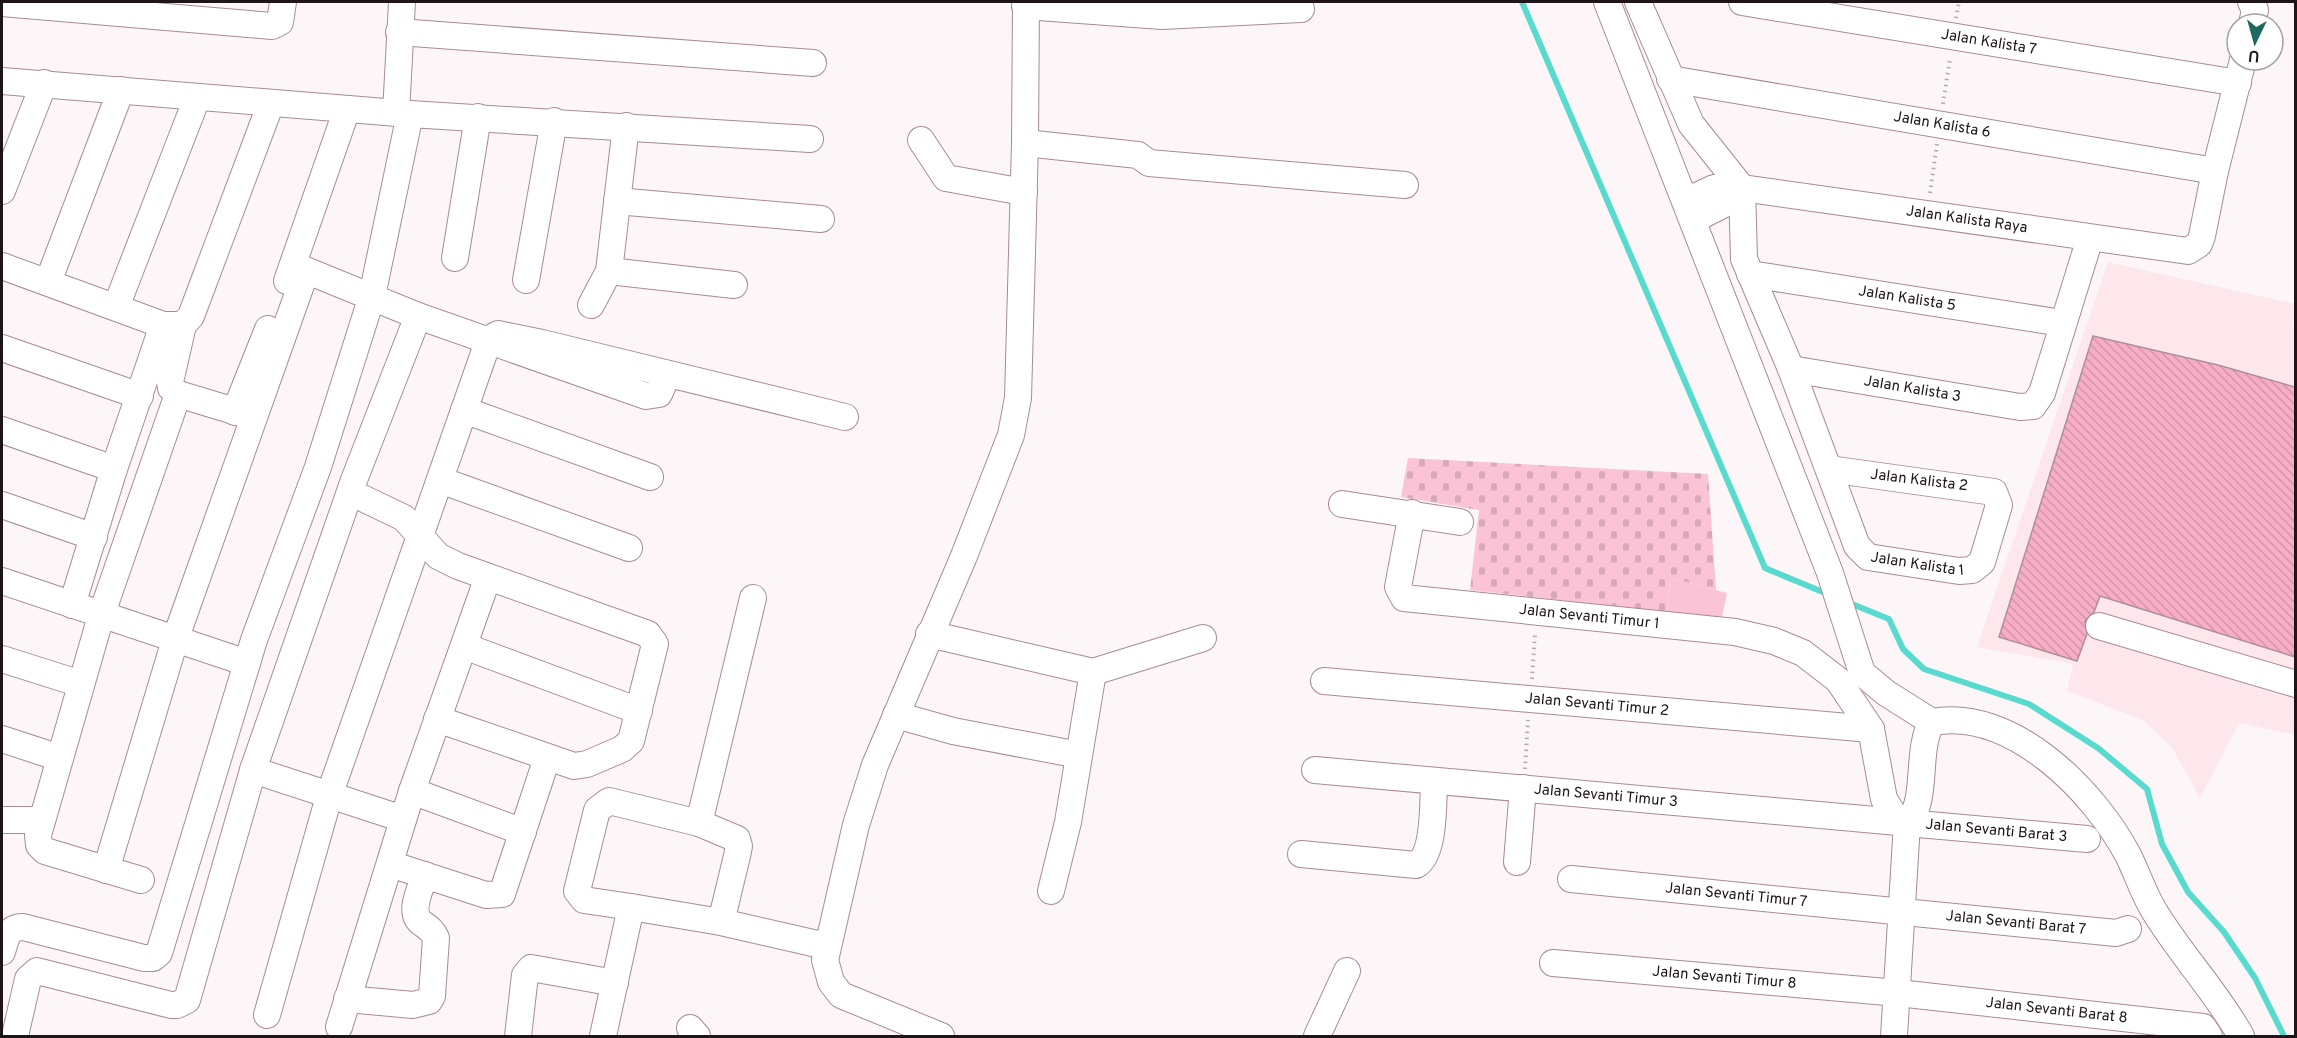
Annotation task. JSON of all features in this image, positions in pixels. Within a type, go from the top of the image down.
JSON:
[{"type":"street","points":[[2,3],[272,27],[280,22],[283,2]]},
{"type":"street","points":[[2,952],[8,933],[16,927],[23,927],[144,958],[156,956],[247,663],[318,467],[372,296],[403,113],[399,32],[402,2]]},
{"type":"street","points":[[1607,2],[1830,573],[1862,673],[1886,693],[1932,722],[1952,721],[2009,734],[2038,751],[2067,778],[2104,820],[2128,855],[2152,909],[2241,1036]]},
{"type":"street","points":[[1638,2],[1691,124],[1742,188],[1742,246],[1750,274],[1791,369],[1829,469]]},
{"type":"street","name":"Jalan Kalista 7","points":[[1742,2],[2225,70]]},
{"type":"street","points":[[941,1036],[889,1026],[841,995],[826,971],[826,946],[856,825],[875,765],[964,556],[1011,435],[1021,369],[1025,4],[1162,16],[1301,9]]},
{"type":"street","points":[[399,32],[813,63]]},
{"type":"street","points":[[2215,171],[2241,72]]},
{"type":"street","name":"Jalan Kalista 6","points":[[1670,79],[2215,171]]},
{"type":"street","points":[[2,81],[271,104],[810,139]]},
{"type":"street","points":[[2,191],[44,83]]},
{"type":"street","points":[[48,282],[121,90]]},
{"type":"street","points":[[116,307],[197,98]]},
{"type":"street","points":[[72,605],[114,469],[140,396],[173,325],[190,316],[271,104]]},
{"type":"street","points":[[106,870],[244,415],[300,268],[347,108]]},
{"type":"street","points":[[455,258],[478,117]]},
{"type":"street","points":[[526,280],[555,121]]},
{"type":"street","points":[[591,305],[609,270],[626,126]]},
{"type":"street","points":[[921,140],[946,178],[1024,192]]},
{"type":"street","points":[[1025,143],[1138,155],[1149,163],[1405,184]]},
{"type":"street","name":"Jalan Kalista Raya","points":[[1742,188],[2181,250],[2193,249],[2202,236],[2215,171]]},
{"type":"street","points":[[1689,210],[1734,199],[1742,188]]},
{"type":"street","points":[[617,201],[821,219]]},
{"type":"street","points":[[2062,324],[2090,238]]},
{"type":"street","points":[[2,266],[173,325]]},
{"type":"street","points":[[300,268],[418,316],[651,397],[656,397],[662,390],[668,374],[844,417]]},
{"type":"street","points":[[609,270],[734,285]]},
{"type":"street","name":"Jalan Kalista 5","points":[[1750,274],[2062,324]]},
{"type":"street","points":[[15,1036],[28,979],[37,971],[171,1005],[182,1004],[187,999],[253,770],[350,492],[418,316]]},
{"type":"street","name":"Jalan Kalista 3","points":[[1791,369],[2020,407],[2033,406],[2042,393],[2062,324]]},
{"type":"street","points":[[173,325],[171,388],[178,394],[244,415]]},
{"type":"street","points":[[267,1015],[330,793],[489,339]]},
{"type":"street","points":[[2,348],[140,396]]},
{"type":"street","points":[[141,880],[42,848],[38,835],[101,616],[178,394]]},
{"type":"street","points":[[464,410],[650,477]]},
{"type":"street","points":[[2,430],[114,469]]},
{"type":"street","name":"Jalan Kalista 2","points":[[1829,469],[1990,490],[1998,496],[1999,505],[1982,562],[1972,570]]},
{"type":"street","name":"Jalan Kalista 1","points":[[1829,469],[1857,546],[1863,554],[1959,571],[1972,570]]},
{"type":"street","points":[[440,480],[629,548]]},
{"type":"street","points":[[350,492],[404,518],[438,556],[488,577],[651,637],[656,648],[631,741],[625,748],[579,766],[547,758],[437,719]]},
{"type":"street","points":[[1342,504],[1460,522]]},
{"type":"street","points":[[2,505],[94,537]]},
{"type":"street","name":"Jalan Sevanti Timur 1","points":[[1412,513],[1398,587],[1404,598],[1735,632],[1774,641],[1803,653],[1838,680],[1871,729]]},
{"type":"street","points":[[339,1027],[412,791],[488,577]]},
{"type":"street","points":[[2,581],[247,663]]},
{"type":"street","points":[[699,823],[753,598]]},
{"type":"street","points":[[2099,626],[2295,684]]},
{"type":"street","points":[[929,634],[1093,672],[1203,638]]},
{"type":"street","points":[[464,646],[639,711]]},
{"type":"street","points":[[2,659],[81,684]]},
{"type":"street","points":[[1051,891],[1068,822],[1093,672]]},
{"type":"street","name":"Jalan Sevanti Timur 2","points":[[1324,681],[1871,729]]},
{"type":"street","points":[[896,715],[953,731],[1079,755]]},
{"type":"street","points":[[1902,822],[1917,809],[1923,750],[1932,722]]},
{"type":"street","points":[[1871,729],[1884,799],[1902,822],[1902,911],[1894,1036]]},
{"type":"street","points":[[2,739],[60,758]]},
{"type":"street","points":[[390,864],[486,895],[499,896],[504,892],[547,758]]},
{"type":"street","points":[[253,770],[330,793],[403,819]]},
{"type":"street","name":"Jalan Sevanti Timur 3","points":[[1315,770],[1902,822]]},
{"type":"street","points":[[1301,854],[1416,865],[1422,862],[1429,848],[1434,782]]},
{"type":"street","points":[[1517,862],[1523,788]]},
{"type":"street","points":[[412,791],[523,832]]},
{"type":"street","points":[[721,922],[739,842],[732,836],[699,823],[614,801],[600,806],[578,886],[578,895],[584,900],[721,922],[826,946]]},
{"type":"street","points":[[2,820],[42,820]]},
{"type":"street","name":"Jalan Sevanti Barat 3","points":[[1902,822],[2087,839]]},
{"type":"street","points":[[347,999],[413,1005],[429,1001],[436,938],[432,930],[417,920],[414,913],[425,875]]},
{"type":"street","name":"Jalan Sevanti Timur 7","points":[[1571,879],[1902,911]]},
{"type":"street","points":[[603,1036],[631,907]]},
{"type":"street","name":"Jalan Sevanti Barat 7","points":[[1902,911],[2116,933],[2128,929]]},
{"type":"street","name":"Jalan Sevanti Timur 8","points":[[1553,963],[1898,993]]},
{"type":"street","points":[[518,1036],[525,975],[531,968],[615,983]]},
{"type":"street","points":[[1317,1036],[1347,971]]},
{"type":"street","name":"Jalan Sevanti Barat 8","points":[[1898,993],[2203,1028],[2209,1036]]},
{"type":"shaded area","points":[[2108,262],[2295,304],[2292,327],[2296,328],[2295,735],[2239,723],[2200,798],[2172,747],[2143,720],[2067,691],[2073,664],[1977,647]]},
{"type":"green space","points":[[1408,458],[1708,474],[1716,590],[1670,578],[1667,612],[1470,590],[1479,510],[1401,497]]},
{"type":"green space","points":[[1670,578],[1727,593],[1721,621],[1667,612]]},
{"type":"building","points":[[2093,336],[2218,365],[2295,387],[2295,657],[2100,596],[2094,612],[2085,621],[2087,634],[2077,661],[1999,637]]},
{"type":"waterway","points":[[1522,2],[1765,568],[1830,595]]},
{"type":"waterway","points":[[1847,602],[1889,619],[1903,649],[1924,669],[2029,704],[2098,748],[2147,789],[2162,844],[2188,892],[2224,932],[2255,978],[2284,1036]]}]
